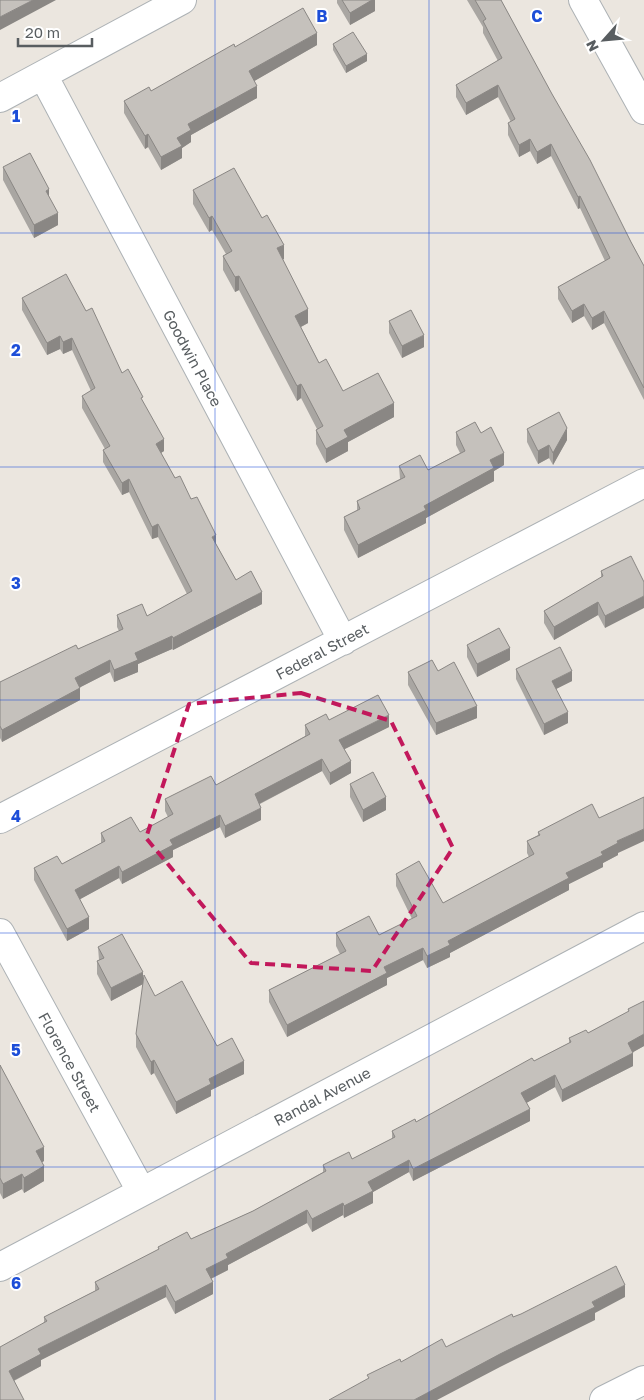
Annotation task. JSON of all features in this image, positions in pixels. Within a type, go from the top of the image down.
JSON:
[{"type":"street","points":[[0,98],[182,0]]},
{"type":"street","points":[[583,0],[644,110]]},
{"type":"street","name":"Goodwin Place","points":[[43,75],[343,641]]},
{"type":"street","name":"Federal Street","points":[[0,819],[644,483]]},
{"type":"street","name":"Randal Avenue","points":[[0,1267],[644,926]]},
{"type":"street","name":"Florence Street","points":[[0,933],[141,1191]]},
{"type":"street","points":[[604,1400],[644,1380]]},
{"type":"highlighted area","points":[[301,693],[391,721],[453,848],[372,971],[251,963],[146,838],[189,704]]},
{"type":"building","points":[[0,0],[33,0],[0,17]]},
{"type":"building","points":[[342,0],[372,0],[350,13]]},
{"type":"building","points":[[475,0],[501,0],[590,160],[644,266],[644,388],[604,311],[592,318],[584,304],[572,311],[558,287],[610,258],[580,196],[578,197],[551,144],[537,152],[530,139],[519,145],[508,123],[515,119],[498,85],[466,103],[456,85],[502,58],[483,21],[486,19]]},
{"type":"building","points":[[303,8],[317,33],[249,71],[257,86],[188,124],[191,130],[177,138],[182,146],[161,157],[148,134],[145,136],[124,101],[149,87],[151,91],[234,44],[235,47]]},
{"type":"building","points":[[353,32],[367,54],[346,66],[333,44]]},
{"type":"building","points":[[30,153],[49,189],[46,191],[58,213],[34,225],[3,167]]},
{"type":"building","points":[[234,168],[262,218],[267,215],[284,245],[277,248],[308,309],[295,316],[319,363],[326,359],[343,391],[378,373],[394,403],[344,430],[348,437],[326,449],[316,430],[323,426],[301,384],[297,386],[239,276],[235,277],[223,256],[232,251],[212,216],[209,218],[193,190]]},
{"type":"building","points":[[66,274],[86,311],[92,308],[122,373],[128,369],[143,397],[141,398],[164,439],[156,444],[175,478],[180,476],[191,499],[197,497],[216,535],[212,537],[236,580],[251,571],[262,592],[173,638],[172,636],[135,653],[138,660],[114,670],[110,660],[75,678],[80,688],[2,730],[0,726],[0,682],[76,645],[78,649],[123,629],[117,615],[142,604],[147,616],[192,591],[158,524],[152,527],[129,479],[122,483],[103,450],[110,446],[82,396],[95,388],[72,338],[63,342],[60,336],[47,343],[22,298]]},
{"type":"building","points":[[411,310],[424,335],[402,346],[389,321]]},
{"type":"building","points":[[559,412],[567,428],[553,453],[549,445],[538,451],[527,429]]},
{"type":"building","points":[[475,422],[481,433],[491,427],[504,453],[490,460],[494,468],[424,506],[426,510],[358,545],[344,517],[360,509],[357,501],[405,477],[399,466],[420,455],[428,470],[465,451],[456,432]]},
{"type":"building","points":[[631,556],[644,582],[644,596],[605,616],[598,602],[554,627],[544,611],[603,576],[601,571]]},
{"type":"building","points":[[499,628],[510,648],[477,664],[467,645]]},
{"type":"building","points":[[560,647],[572,671],[552,681],[568,712],[544,724],[516,669]]},
{"type":"building","points":[[432,660],[438,671],[454,662],[477,706],[436,723],[408,672]]},
{"type":"building","points":[[378,695],[389,715],[339,740],[351,761],[330,773],[322,759],[255,794],[261,808],[225,826],[220,815],[170,840],[173,845],[122,872],[119,866],[75,890],[89,917],[67,929],[34,868],[57,856],[62,864],[105,841],[101,833],[131,817],[140,832],[173,814],[165,799],[211,776],[216,785],[310,734],[305,725],[326,714],[329,720]]},
{"type":"building","points":[[373,772],[386,797],[363,810],[350,784]]},
{"type":"building","points":[[644,797],[644,829],[617,841],[618,843],[601,852],[603,855],[566,873],[569,878],[448,941],[450,945],[427,956],[423,948],[384,967],[387,973],[287,1025],[269,990],[346,951],[336,933],[369,916],[379,935],[417,916],[396,874],[419,861],[443,903],[534,854],[527,841],[540,835],[538,832],[592,804],[599,818]]},
{"type":"building","points":[[122,934],[143,972],[111,988],[97,961],[104,958],[98,947]]},
{"type":"building","points":[[144,975],[155,996],[182,981],[217,1046],[232,1038],[244,1061],[209,1079],[211,1084],[176,1102],[154,1060],[151,1062],[136,1034]]},
{"type":"building","points":[[644,1001],[644,1034],[628,1043],[633,1053],[562,1090],[555,1075],[521,1093],[530,1109],[413,1169],[409,1160],[368,1182],[373,1191],[344,1206],[343,1203],[312,1219],[307,1210],[226,1254],[228,1258],[206,1269],[213,1282],[175,1302],[166,1285],[38,1349],[41,1354],[9,1371],[24,1400],[0,1400],[0,1347],[47,1321],[44,1317],[99,1289],[95,1282],[159,1249],[158,1247],[187,1232],[191,1239],[253,1211],[326,1171],[323,1165],[349,1152],[352,1159],[395,1137],[392,1131],[415,1119],[416,1122],[532,1058],[534,1061],[571,1042],[569,1038],[586,1030],[588,1033]]},
{"type":"building","points":[[0,1065],[44,1147],[36,1151],[44,1166],[24,1178],[22,1174],[3,1184],[0,1178]]},
{"type":"building","points":[[616,1266],[625,1285],[592,1302],[595,1307],[500,1354],[414,1400],[329,1400],[369,1378],[367,1375],[400,1359],[401,1362],[442,1339],[446,1347],[512,1314],[513,1317],[521,1314]]}]
